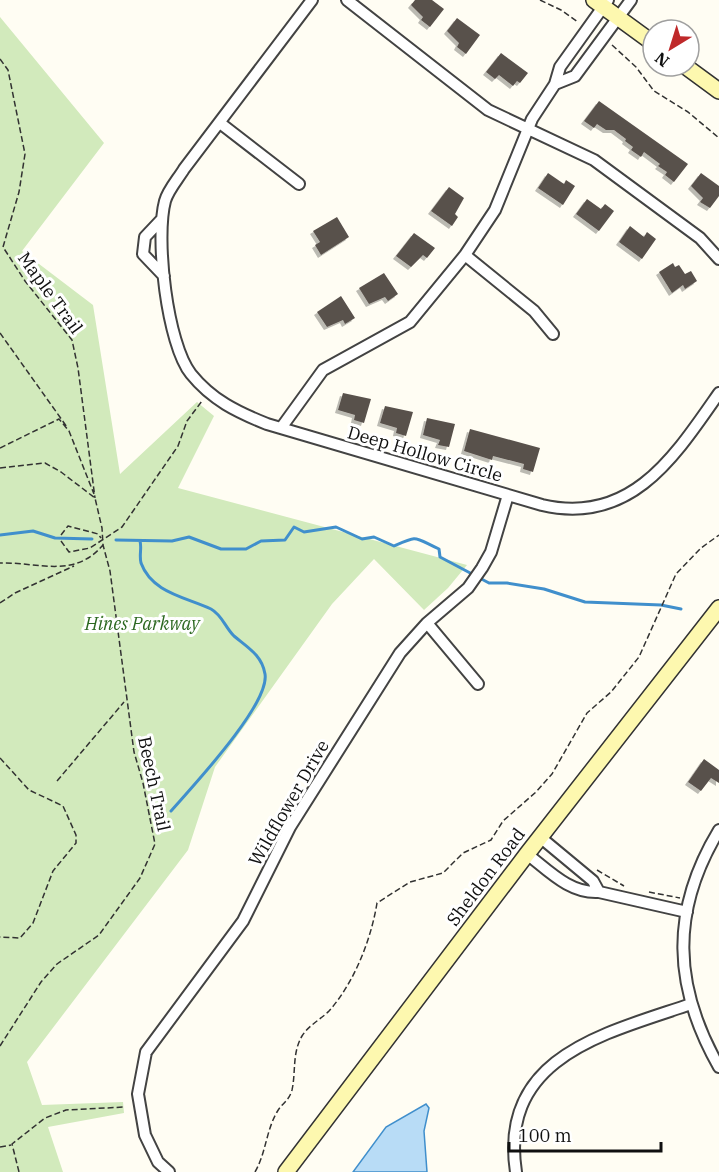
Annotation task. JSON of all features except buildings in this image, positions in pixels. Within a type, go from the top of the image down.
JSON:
[{"type":"main road","points":[[602,2],[618,18],[641,34]]},
{"type":"main road","points":[[701,78],[719,91]]},
{"type":"main road","name":"Sheldon Road","points":[[286,1172],[540,837],[719,608]]},
{"type":"street","name":"Deep Hollow Circle","points":[[312,0],[184,169],[166,198],[162,219],[161,258],[176,345],[190,373],[208,393],[233,411],[281,428],[551,507],[573,509],[591,507],[622,498],[657,474],[719,393]]},
{"type":"street","points":[[347,0],[488,110],[528,131],[594,160],[700,238],[719,259]]},
{"type":"street","points":[[555,84],[575,76],[631,0]]},
{"type":"street","points":[[281,428],[323,370],[410,322],[465,255],[495,210],[528,131],[555,84],[560,67],[587,29],[602,2]]},
{"type":"street","points":[[220,123],[299,184]]},
{"type":"street","name":"Deep Hollow Circle","points":[[162,219],[145,237],[143,254],[165,277]]},
{"type":"street","points":[[465,255],[534,311],[553,334]]},
{"type":"street","name":"Wildflower Drive","points":[[169,1172],[158,1162],[145,1135],[138,1094],[146,1052],[243,921],[296,818],[400,653],[427,623],[468,588],[482,568],[491,552],[508,495]]},
{"type":"street","points":[[427,623],[478,684]]},
{"type":"street","points":[[719,830],[707,849],[683,924],[683,967],[691,1004],[704,1040],[719,1067]]},
{"type":"street","points":[[540,837],[593,881],[599,892]]},
{"type":"street","points":[[527,854],[562,882],[584,893],[599,892],[687,912]]},
{"type":"street","points":[[516,1172],[514,1137],[523,1105],[538,1079],[559,1058],[590,1040],[691,1004]]},
{"type":"path","points":[[540,0],[561,10],[587,29]]},
{"type":"path","points":[[602,39],[636,67],[654,91],[688,112],[719,138]]},
{"type":"path","name":"Maple Trail","points":[[0,59],[8,70],[25,154],[19,192],[3,247],[25,281],[72,340],[78,368],[95,498]]},
{"type":"path","points":[[0,333],[69,431],[95,498]]},
{"type":"path","points":[[61,541],[69,552],[99,544],[102,539],[122,527],[178,446],[187,421],[208,393]]},
{"type":"path","points":[[0,448],[57,419],[69,431]]},
{"type":"path","points":[[0,468],[45,464],[61,472],[95,498]]},
{"type":"path","name":"Beech Trail","points":[[0,1046],[41,982],[57,964],[99,935],[140,878],[155,844],[126,700],[110,571],[95,498]]},
{"type":"path","points":[[61,535],[68,526],[98,534],[102,539]]},
{"type":"path","points":[[255,1172],[264,1154],[273,1119],[278,1109],[289,1099],[292,1069],[302,1036],[312,1024],[328,1012],[355,972],[376,903],[410,882],[443,873],[463,853],[491,840],[503,821],[552,774],[587,713],[627,674],[639,657],[676,574],[701,548],[719,535]]},
{"type":"path","points":[[0,603],[15,593],[93,557],[103,545]]},
{"type":"path","points":[[0,562],[21,562],[44,567],[76,565]]},
{"type":"path","points":[[57,782],[126,700]]},
{"type":"path","points":[[0,758],[29,790],[63,806],[76,835],[76,843],[46,884],[33,923],[20,938],[0,938]]},
{"type":"path","points":[[590,865],[626,887]]},
{"type":"path","points":[[644,891],[689,900]]},
{"type":"path","points":[[0,1147],[12,1144],[45,1118],[66,1110],[125,1107]]},
{"type":"path","points":[[12,1144],[19,1172]]},
{"type":"green space","name":"Hines Parkway","points":[[0,17],[104,143],[22,251],[93,305],[120,474],[197,402],[214,416],[178,488],[467,565],[448,588],[424,610],[374,559],[332,604],[215,767],[188,850],[27,1062],[42,1105],[123,1102],[124,1113],[48,1127],[63,1172],[0,1172]]},
{"type":"water","points":[[426,1104],[429,1108],[424,1131],[427,1172],[353,1172],[386,1127]]},
{"type":"waterway","points":[[116,540],[172,541],[189,537],[221,549],[246,549],[261,541],[285,540],[294,527],[304,532],[336,527],[362,539],[374,537],[394,546],[412,539],[420,540],[439,549],[440,557],[489,583],[507,583],[544,589],[585,602],[661,605],[681,609]]},
{"type":"waterway","points":[[0,535],[33,531],[55,538],[92,539]]},
{"type":"waterway","points":[[140,541],[141,563],[153,581],[161,588],[215,612],[234,636],[257,657],[265,674],[263,688],[243,724],[228,745],[171,811]]}]
